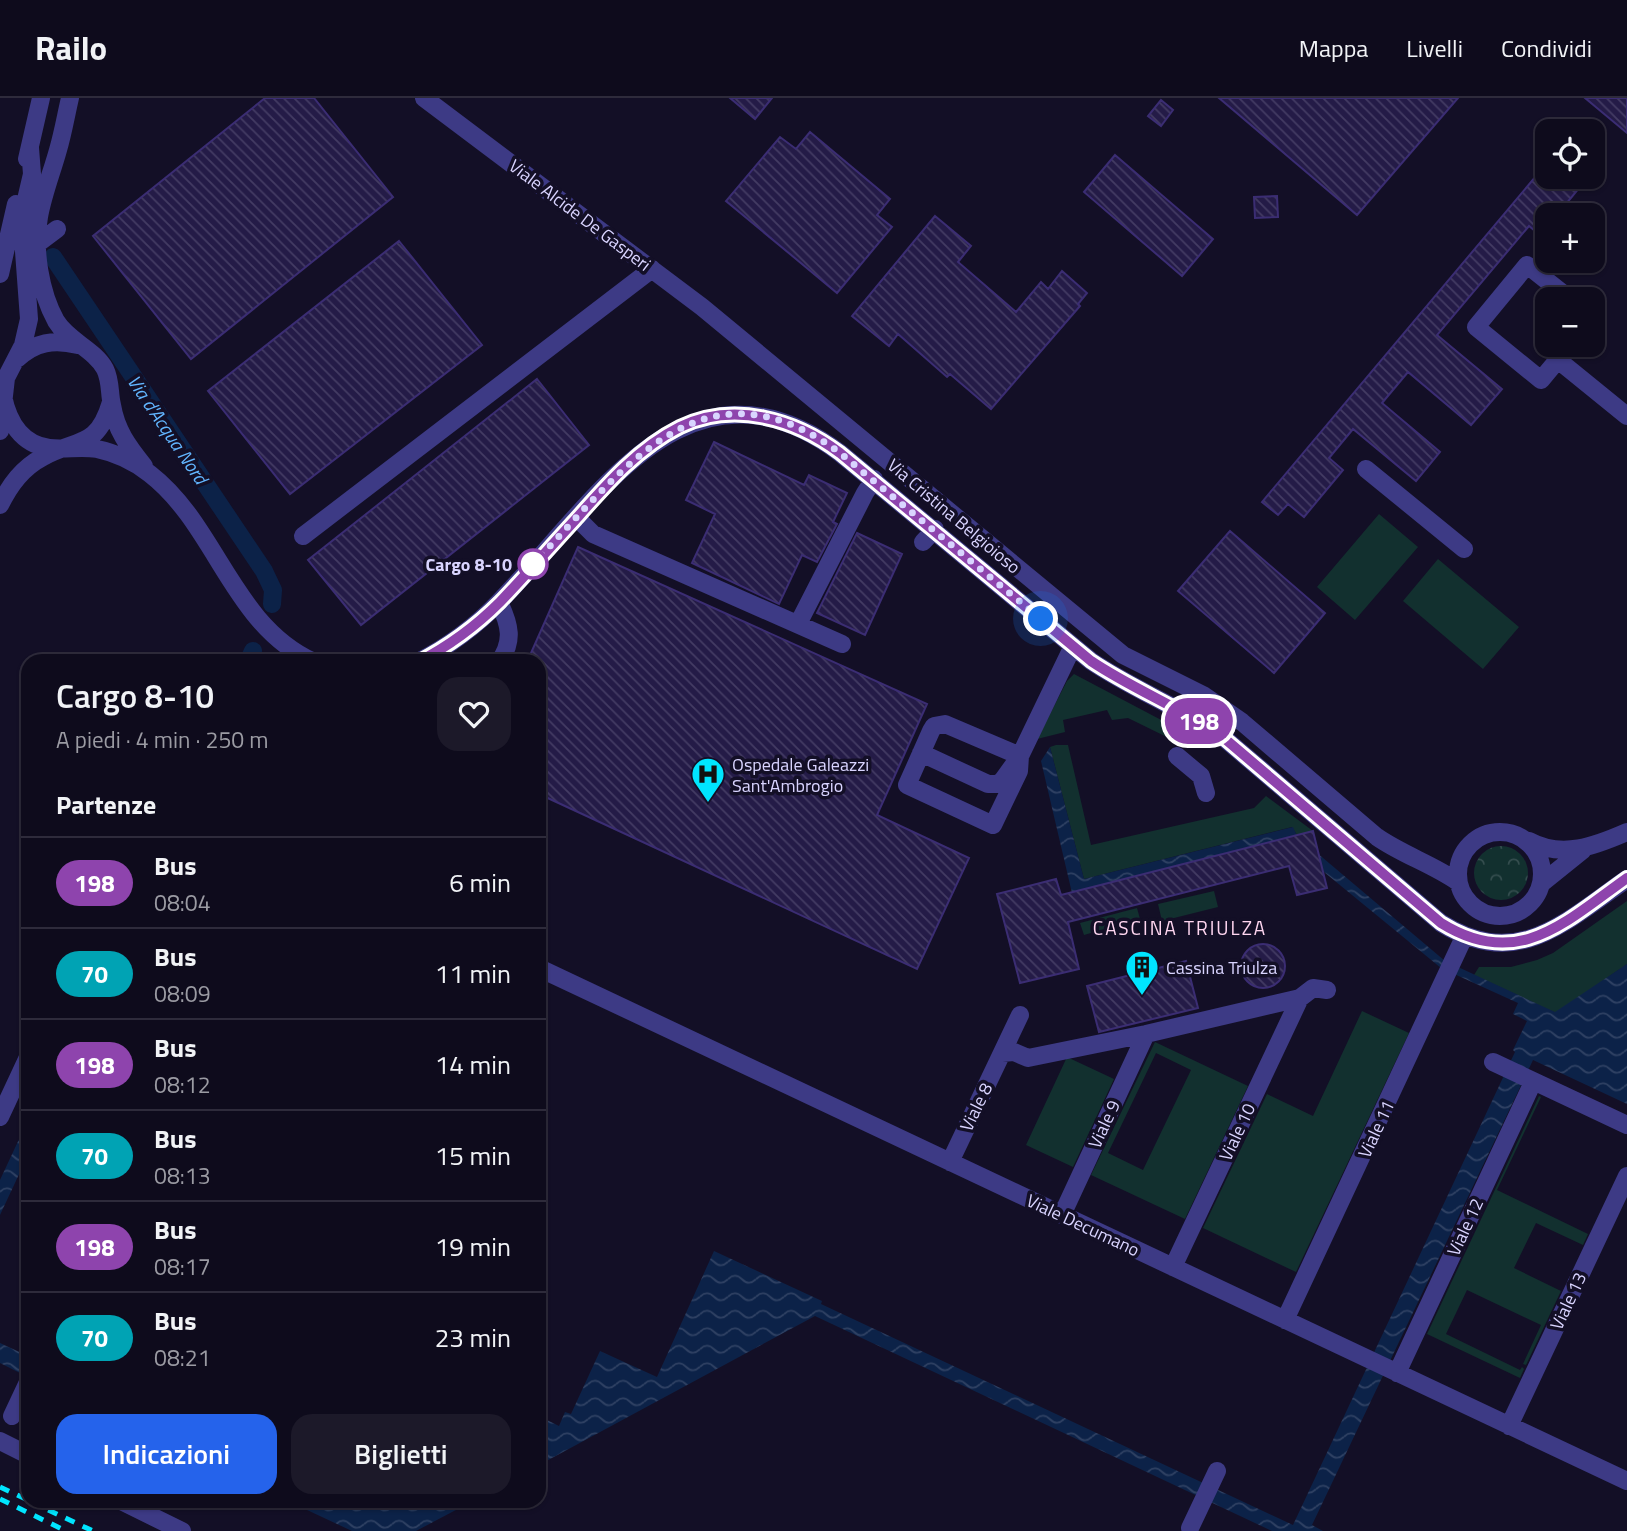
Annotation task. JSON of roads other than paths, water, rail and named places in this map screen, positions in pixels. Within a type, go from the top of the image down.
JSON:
[{"type":"street","points":[[0,274],[41,98]]},
{"type":"street","points":[[70,98],[38,218],[40,274],[50,307],[64,331],[94,355],[104,369],[110,385],[115,424],[122,439],[150,474],[183,508],[237,592],[269,632],[300,654]]},
{"type":"street","name":"Viale Alcide De Gasperi","points":[[424,98],[735,333]]},
{"type":"street","points":[[0,431],[6,378],[23,345],[29,318],[23,238],[25,204],[32,174],[30,148]]},
{"type":"street","points":[[37,244],[57,229]]},
{"type":"street","points":[[1555,287],[1527,265],[1476,327],[1541,380],[1560,357]]},
{"type":"street","points":[[303,536],[652,269]]},
{"type":"street","name":"Via Cristina Belgioioso","points":[[735,333],[1100,638],[1123,654],[1203,695],[1242,722],[1377,837],[1394,848],[1437,867],[1458,882]]},
{"type":"street","points":[[15,362],[28,349],[45,342],[62,341],[79,345]]},
{"type":"street","points":[[1558,360],[1627,416]]},
{"type":"street","points":[[3,396],[6,414],[16,430],[30,441],[47,448],[95,449],[110,453],[150,474]]},
{"type":"street","points":[[0,505],[19,474],[45,455],[82,443],[96,433],[106,419],[111,402]]},
{"type":"street","points":[[432,654],[454,641],[499,602],[598,493],[636,457],[659,440],[680,427],[704,419],[727,415],[772,418],[824,440],[874,479],[929,536],[998,595],[1108,672],[1191,716],[1224,738],[1441,923],[1464,937],[1495,944],[1517,943],[1539,937],[1627,878]]},
{"type":"street","points":[[1366,469],[1464,549]]},
{"type":"street","points":[[798,624],[874,479]]},
{"type":"street","points":[[577,518],[593,534],[842,644]]},
{"type":"street","points":[[499,602],[510,627],[510,640],[504,654]]},
{"type":"street","points":[[921,753],[988,784],[997,784],[1020,756],[1073,646]]},
{"type":"street","points":[[945,724],[1020,756],[1019,771],[993,825],[907,785],[932,728],[945,724]]},
{"type":"street","points":[[1177,756],[1201,776],[1206,793]]},
{"type":"street","points":[[1417,858],[1439,858],[1468,846],[1489,833],[1502,831],[1515,834],[1541,848],[1586,848]]},
{"type":"street","points":[[1468,846],[1461,857],[1458,882],[1473,906],[1485,914],[1500,916],[1514,914],[1527,907],[1542,883],[1586,848],[1627,832]]},
{"type":"street","points":[[1526,840],[1540,859],[1542,883]]},
{"type":"street","name":"Viale 11","points":[[1285,1320],[1464,937]]},
{"type":"street","name":"Viale Decumano","points":[[546,971],[1509,1426],[1625,1475]]},
{"type":"street","points":[[1002,1053],[1014,1052],[1028,1058],[1300,998],[1313,988],[1327,990]]},
{"type":"street","name":"Viale 10","points":[[1173,1267],[1300,998]]},
{"type":"street","name":"Viale 8","points":[[950,1162],[1020,1015]]},
{"type":"street","name":"Viale 9","points":[[1062,1215],[1146,1034]]},
{"type":"street","points":[[1493,1062],[1627,1125]]},
{"type":"street","points":[[0,1117],[21,1072]]},
{"type":"street","name":"Viale 12","points":[[1396,1373],[1533,1082]]},
{"type":"street","name":"Viale 13","points":[[1509,1426],[1627,1176]]},
{"type":"street","points":[[12,1416],[21,1397]]},
{"type":"street","points":[[0,1441],[21,1452]]},
{"type":"street","points":[[1190,1528],[1217,1471]]},
{"type":"street","points":[[135,1508],[183,1531]]},
{"type":"water","points":[[1050,747],[1084,879],[1293,827],[1297,836],[1445,961],[1555,1012],[1627,964],[1627,1104],[1533,1060],[1312,1525],[1323,1531],[1272,1531],[815,1316],[546,1461],[546,1420],[559,1426],[565,1412],[571,1414],[600,1351],[657,1377],[714,1251],[822,1301],[821,1304],[1293,1525],[1515,1052],[1513,1050],[1527,1021],[1513,1014],[1518,1003],[1441,968],[1285,840],[1072,893],[1041,761]]},
{"type":"water","points":[[21,1135],[21,1170],[0,1215],[0,1180]]},
{"type":"water","points":[[0,1343],[21,1353],[21,1374],[0,1363]]},
{"type":"water","points":[[303,1508],[460,1508],[416,1531],[352,1531]]},
{"type":"waterway","name":"Via d'Acqua Nord","points":[[53,257],[264,571],[273,590],[272,604]]},
{"type":"railway","points":[[0,1487],[21,1497]]},
{"type":"railway","points":[[0,1499],[66,1531]]},
{"type":"railway","points":[[44,1508],[93,1531]]},
{"type":"place","name":"Cargo 8-10","points":[[533,564]]},
{"type":"place","name":"Ospedale Galeazzi Sant'Ambrogio","points":[[708,804]]},
{"type":"place","name":"Cassina Triulza","points":[[1142,997]]},
{"type":"district","name":"CASCINA TRIULZA","points":[[1180,927]]}]
